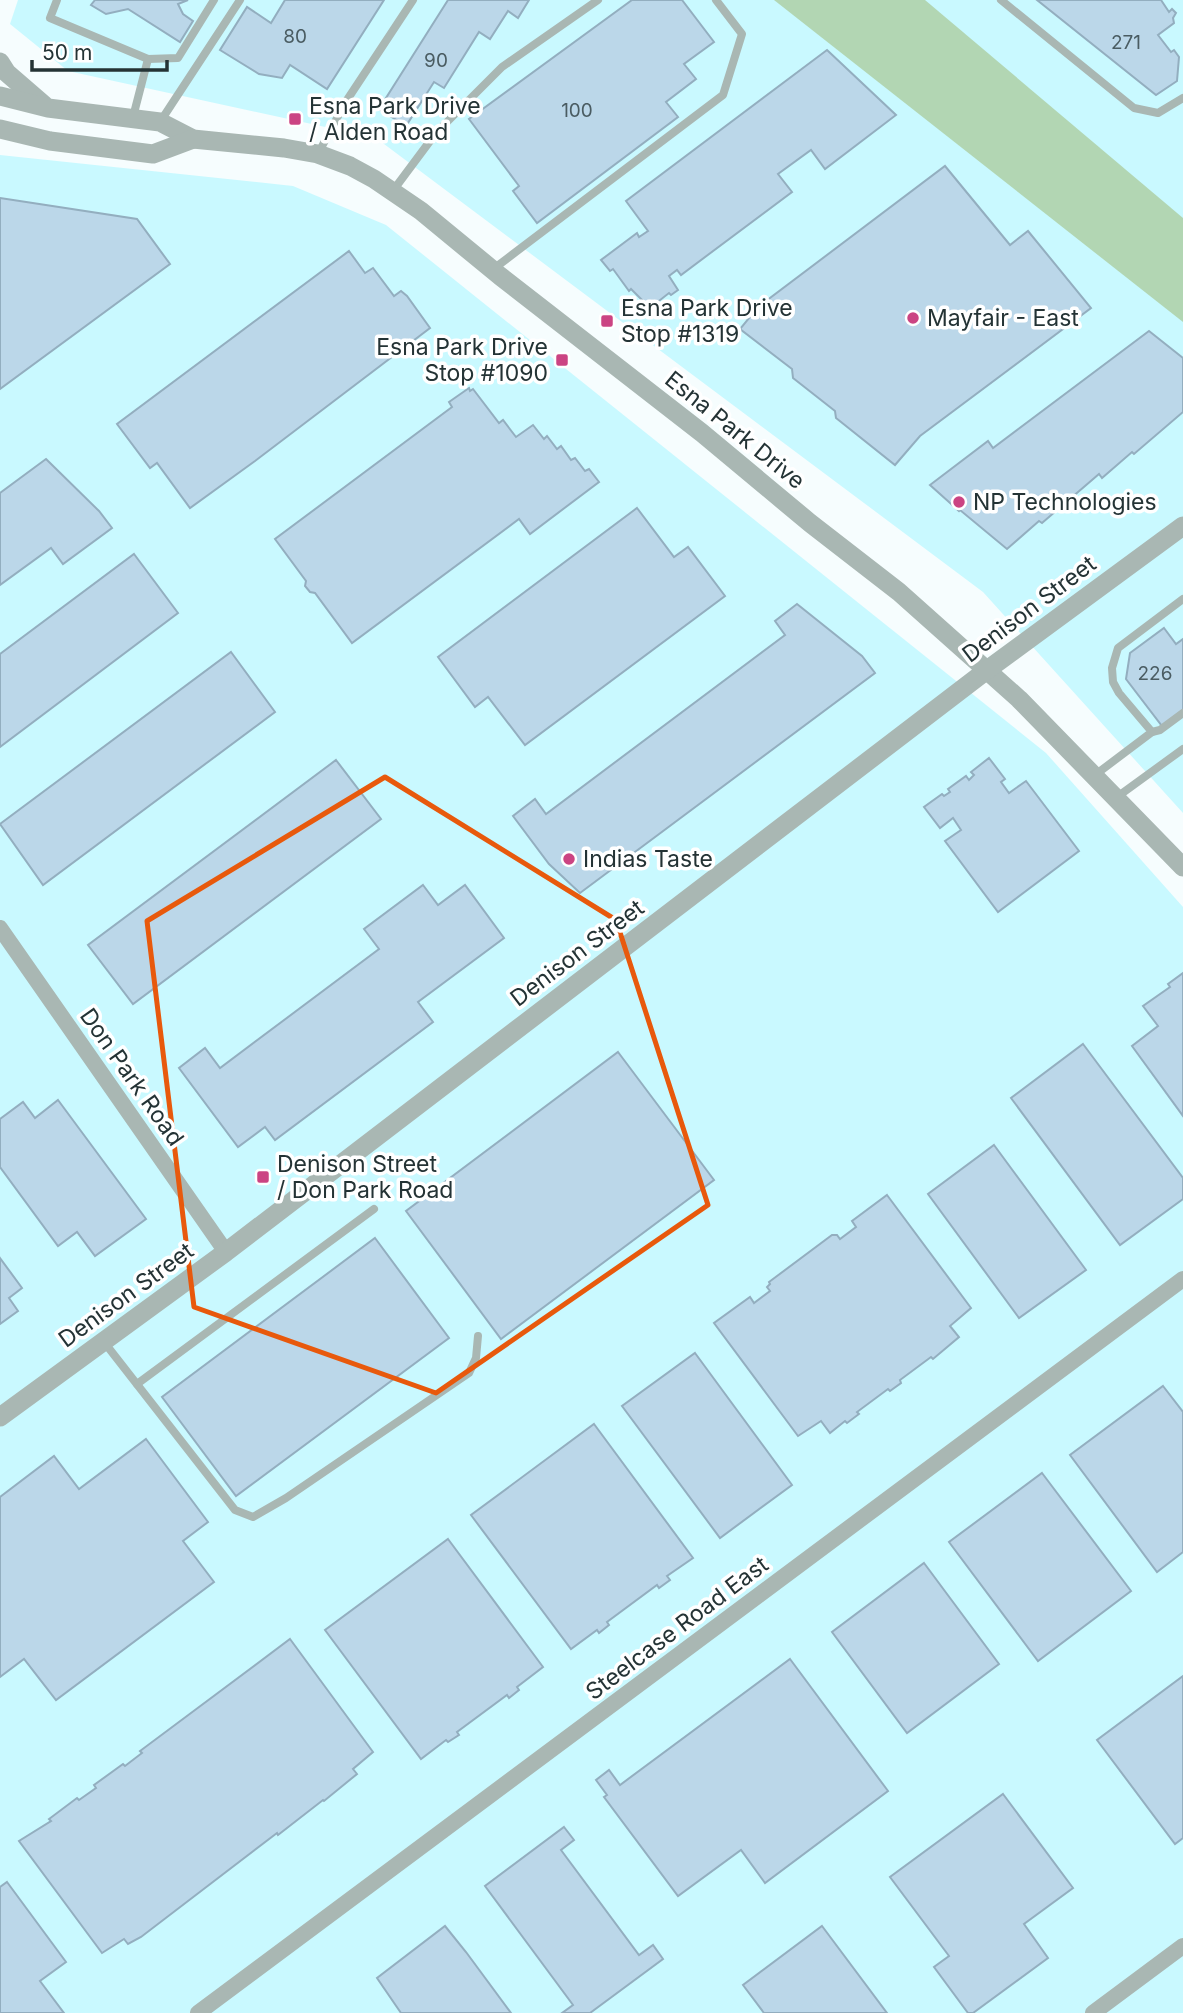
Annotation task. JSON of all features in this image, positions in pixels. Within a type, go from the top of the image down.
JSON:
[{"type":"street","points":[[0,62],[7,73],[48,108]]},
{"type":"street","name":"Esna Park Drive","points":[[0,96],[48,108],[160,122],[193,139],[318,154],[350,166],[392,192],[421,211],[899,592],[1020,699],[1183,867]]},
{"type":"street","name":"Esna Park Drive","points":[[0,129],[50,141],[153,154],[193,139]]},
{"type":"street","name":"Denison Street","points":[[0,1417],[226,1252],[987,670],[1183,526]]},
{"type":"street","name":"Don Park Road","points":[[0,928],[226,1252]]},
{"type":"street","name":"Steelcase Road East","points":[[198,2013],[1183,1279]]},
{"type":"street","points":[[1093,2013],[1183,1946]]},
{"type":"lane","points":[[57,0],[50,18],[148,59],[178,58],[215,0]]},
{"type":"lane","points":[[160,122],[240,0]]},
{"type":"lane","points":[[318,154],[345,103],[413,0]]},
{"type":"lane","points":[[392,192],[436,133],[502,66],[598,0]]},
{"type":"lane","points":[[492,270],[723,95],[742,34],[716,0]]},
{"type":"lane","points":[[1000,0],[1134,108],[1157,113],[1183,99]]},
{"type":"lane","points":[[133,119],[148,59]]},
{"type":"lane","points":[[1152,732],[1119,694],[1113,682],[1112,668],[1118,648],[1183,599]]},
{"type":"lane","points":[[1095,775],[1152,732],[1160,730],[1183,713]]},
{"type":"lane","points":[[1117,797],[1183,749]]},
{"type":"lane","points":[[137,1384],[374,1209]]},
{"type":"lane","points":[[104,1342],[235,1510],[253,1517],[352,1454],[469,1373],[476,1358],[478,1336]]},
{"type":"highlighted area","points":[[385,777],[616,920],[708,1205],[436,1393],[194,1307],[147,921]]},
{"type":"shaded area","points":[[18,0],[1183,0],[1183,813],[983,592],[376,138],[68,71],[10,24]]},
{"type":"shaded area","points":[[0,155],[293,186],[386,225],[1046,753],[1183,907],[1183,2013],[0,2013]]},
{"type":"green space","points":[[774,0],[925,0],[1183,218],[1183,322]]},
{"type":"building","points":[[95,0],[188,0],[178,4],[183,14],[193,21],[180,42],[128,9],[106,14],[91,5]]},
{"type":"building","points":[[285,0],[384,0],[327,89],[290,65],[282,78],[259,74],[220,50],[247,7],[271,23]]},
{"type":"building","points":[[448,0],[529,0],[518,18],[508,11],[490,39],[479,32],[444,88],[434,82],[406,126],[379,109]]},
{"type":"building","points":[[632,0],[682,0],[714,42],[684,64],[696,79],[666,102],[678,117],[537,223],[513,191],[519,186],[469,119]]},
{"type":"building","points":[[1037,0],[1161,0],[1169,12],[1172,9],[1176,13],[1174,23],[1158,35],[1171,52],[1174,50],[1179,57],[1177,81],[1156,95]]},
{"type":"building","points":[[827,50],[896,115],[825,169],[811,150],[778,174],[792,192],[681,275],[677,270],[669,276],[678,290],[671,295],[669,293],[650,308],[631,289],[629,291],[613,269],[610,271],[601,260],[637,233],[639,237],[648,231],[626,201]]},
{"type":"building","name":"Mayfair - East","points":[[945,166],[1010,245],[1028,231],[1091,308],[920,436],[895,465],[836,418],[835,411],[793,378],[792,369],[740,329],[758,307]]},
{"type":"building","points":[[0,198],[137,219],[170,264],[0,389]]},
{"type":"building","points":[[349,251],[365,273],[373,268],[394,296],[401,291],[407,296],[430,328],[190,508],[157,463],[150,468],[117,424]]},
{"type":"building","points":[[1149,331],[1183,358],[1183,412],[1134,454],[1132,452],[1102,478],[1099,474],[1007,549],[930,485],[988,441],[993,448]]},
{"type":"building","points":[[469,388],[470,391],[473,389],[499,423],[503,420],[516,437],[533,425],[544,439],[547,436],[557,449],[561,446],[571,460],[575,458],[585,471],[589,469],[599,482],[530,534],[519,519],[352,643],[315,593],[305,586],[306,581],[275,539],[452,407],[449,402]]},
{"type":"building","points":[[46,459],[99,511],[112,528],[63,564],[51,548],[0,585],[0,493]]},
{"type":"building","points":[[637,508],[674,557],[688,547],[725,596],[525,745],[488,697],[475,707],[438,657]]},
{"type":"building","points":[[134,554],[178,613],[0,747],[0,654]]},
{"type":"building","points":[[797,604],[862,656],[875,673],[580,893],[549,864],[513,816],[535,799],[546,814],[785,635],[775,621]]},
{"type":"building","points":[[1164,628],[1176,644],[1183,639],[1183,710],[1162,726],[1126,679],[1130,653]]},
{"type":"building","points":[[231,652],[275,712],[43,885],[0,824]]},
{"type":"building","points":[[989,758],[1005,779],[1001,782],[1009,793],[1026,781],[1079,851],[998,912],[945,841],[961,830],[953,818],[940,828],[924,807],[942,794],[944,796],[950,792],[948,789],[966,776],[969,780],[974,775],[971,772]]},
{"type":"building","points":[[336,760],[381,819],[133,1004],[88,945]]},
{"type":"building","points":[[423,885],[438,905],[465,885],[504,938],[418,1002],[433,1022],[275,1140],[265,1127],[238,1147],[179,1068],[205,1048],[220,1068],[379,949],[364,929]]},
{"type":"building","points":[[1183,973],[1183,1116],[1132,1046],[1158,1026],[1143,1006],[1170,987],[1168,984]]},
{"type":"building","points":[[1083,1044],[1183,1178],[1183,1199],[1120,1245],[1011,1098]]},
{"type":"building","points":[[618,1052],[714,1180],[501,1339],[406,1211]]},
{"type":"building","points":[[58,1100],[146,1219],[95,1256],[77,1232],[58,1246],[0,1167],[0,1119],[23,1102],[35,1118]]},
{"type":"building","points":[[994,1145],[1086,1270],[1019,1318],[928,1194]]},
{"type":"building","points":[[887,1195],[971,1308],[950,1326],[959,1337],[933,1359],[931,1357],[900,1380],[901,1383],[890,1391],[888,1389],[857,1412],[859,1414],[847,1423],[845,1421],[830,1433],[821,1421],[798,1436],[714,1323],[750,1297],[754,1303],[770,1291],[767,1287],[769,1282],[832,1235],[837,1235],[840,1239],[856,1227],[852,1221]]},
{"type":"building","points":[[375,1238],[449,1338],[236,1496],[162,1397]]},
{"type":"building","points":[[0,1258],[22,1288],[9,1298],[18,1311],[0,1324]]},
{"type":"building","points":[[695,1353],[792,1485],[720,1538],[622,1406]]},
{"type":"building","points":[[1163,1386],[1183,1412],[1183,1552],[1157,1572],[1070,1455]]},
{"type":"building","points":[[594,1424],[693,1558],[667,1576],[670,1580],[659,1588],[657,1585],[607,1622],[609,1625],[599,1633],[597,1630],[571,1649],[471,1515]]},
{"type":"building","points":[[146,1439],[208,1522],[183,1541],[214,1582],[56,1700],[24,1659],[0,1677],[0,1497],[54,1456],[79,1489]]},
{"type":"building","points":[[1042,1473],[1131,1591],[1038,1661],[949,1542]]},
{"type":"building","points":[[448,1539],[543,1667],[517,1687],[519,1690],[509,1698],[507,1695],[457,1732],[459,1735],[448,1742],[446,1740],[421,1759],[325,1630]]},
{"type":"building","points":[[924,1563],[999,1664],[907,1733],[832,1632]]},
{"type":"building","points":[[290,1639],[373,1752],[353,1769],[357,1774],[324,1801],[278,1835],[277,1833],[141,1937],[128,1944],[124,1939],[102,1953],[19,1841],[51,1821],[49,1819],[77,1798],[79,1800],[96,1788],[94,1785],[123,1764],[125,1766],[142,1753],[140,1751]]},
{"type":"building","points":[[790,1659],[888,1791],[765,1883],[741,1850],[678,1896],[604,1797],[607,1795],[596,1780],[609,1770],[620,1785]]},
{"type":"building","points":[[1183,1676],[1183,1838],[1175,1844],[1097,1740]]},
{"type":"building","points":[[1003,1794],[1073,1888],[1024,1924],[1048,1958],[973,2013],[968,2013],[934,1967],[949,1956],[890,1877]]},
{"type":"building","points":[[564,1827],[574,1840],[561,1850],[639,1955],[653,1945],[663,1959],[590,2013],[562,2013],[573,2005],[485,1886]]},
{"type":"building","points":[[7,1882],[66,1962],[40,1981],[64,2013],[0,2013],[0,1887]]},
{"type":"building","points":[[445,1926],[511,2013],[401,2013],[377,1978]]},
{"type":"building","points":[[822,1926],[887,2013],[764,2013],[743,1985]]},
{"type":"place","name":"Esna Park Drive / Alden Road","points":[[295,119]]},
{"type":"place","name":"Mayfair - East","points":[[913,318]]},
{"type":"place","name":"Esna Park Drive Stop #1319","points":[[607,321]]},
{"type":"place","name":"Esna Park Drive Stop #1090","points":[[562,360]]},
{"type":"place","name":"NP Technologies","points":[[959,502]]},
{"type":"place","name":"Indias Taste","points":[[569,859]]},
{"type":"place","name":"Denison Street / Don Park Road","points":[[263,1177]]}]
